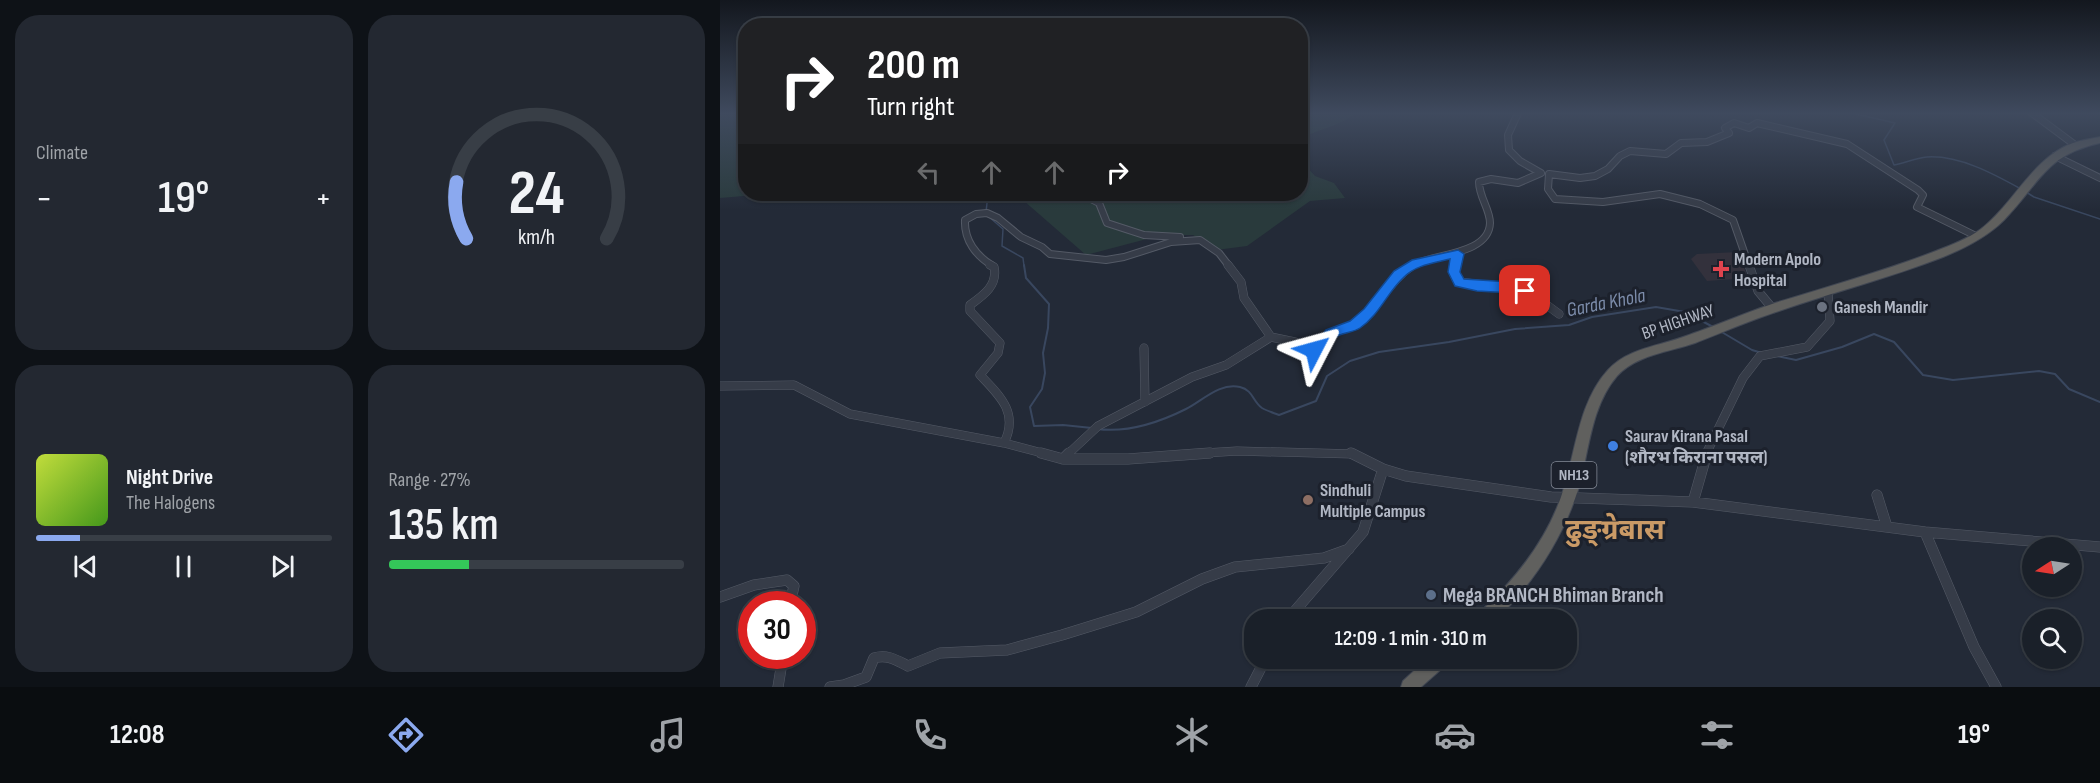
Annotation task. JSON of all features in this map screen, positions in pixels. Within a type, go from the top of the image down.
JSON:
[{"type":"highway","name":"BP HIGHWAY","points":[[1494,609],[1522,580],[1554,533],[1569,496],[1603,386],[1614,370],[1628,361],[1773,309],[1870,279],[1966,243],[2003,216],[2031,179],[2055,156],[2075,145]]},
{"type":"highway","points":[[1409,687],[1429,669]]},
{"type":"street","points":[[1507,145],[1510,156],[1541,172],[1589,178],[1606,171],[1618,157],[1631,151],[1663,155],[1672,153],[1679,145]]},
{"type":"street","points":[[1849,145],[1918,190],[1923,195],[1917,207],[1976,236]]},
{"type":"street","points":[[2055,156],[2100,178]]},
{"type":"street","points":[[1004,443],[1010,435],[1012,423],[1008,410],[980,375],[998,353],[1000,343],[970,311],[970,305],[993,286],[997,274],[994,267],[985,262],[965,237],[965,219],[973,214],[984,212],[998,217],[1012,231],[1027,241],[1044,246],[1050,254],[1078,256],[1090,260],[1124,257],[1171,242],[1200,240],[1219,253],[1241,282],[1244,298],[1271,337],[1295,342],[1302,347],[1317,349],[1330,334],[1355,325],[1369,312],[1399,274],[1417,262],[1458,254],[1480,240],[1489,230],[1490,220],[1479,192],[1479,182],[1491,179],[1518,183],[1541,172]]},
{"type":"street","points":[[1550,174],[1548,189],[1555,199],[1603,202],[1660,194],[1700,204],[1733,220],[1758,291],[1773,309]]},
{"type":"street","points":[[1099,201],[1107,222],[1114,227],[1124,227],[1144,235],[1184,237],[1190,240]]},
{"type":"street","points":[[1458,254],[1454,272],[1459,282],[1477,286],[1511,287],[1525,291],[1536,296],[1559,314]]},
{"type":"street","points":[[1693,502],[1708,448],[1743,378],[1760,356],[1807,347],[1830,321],[1828,292]]},
{"type":"street","points":[[1063,459],[1098,426],[1192,377],[1226,365],[1271,337]]},
{"type":"street","points":[[1144,348],[1144,402]]},
{"type":"street","points":[[720,386],[794,385],[850,414],[1004,443],[1063,459],[1128,459],[1238,451],[1351,453],[1383,469],[1406,476],[1551,497],[1693,502],[1887,527],[2100,547]]},
{"type":"street","points":[[1297,609],[1363,532],[1383,469]]},
{"type":"street","points":[[1877,495],[1887,527]]},
{"type":"street","points":[[1925,531],[1974,647],[1996,687]]},
{"type":"street","points":[[830,687],[844,686],[866,677],[874,658],[883,654],[892,656],[908,666],[940,653],[1007,650],[1136,612],[1202,579],[1235,567],[1324,558],[1349,549]]},
{"type":"street","points":[[720,597],[754,585],[787,580],[794,586],[793,591]]},
{"type":"street","points":[[778,687],[781,669]]},
{"type":"street","points":[[1251,687],[1260,669]]},
{"type":"shaded area","points":[[720,145],[738,145],[738,196],[720,198]]},
{"type":"shaded area","points":[[1308,168],[1315,176],[1334,183],[1345,198],[1310,201],[1247,246],[1216,250],[1193,235],[1162,235],[1086,255],[1024,201],[1308,201]]},
{"type":"shaded area","name":"Modern Apolo Hospital","points":[[1738,252],[1748,278],[1707,281],[1691,259],[1697,254]]},
{"type":"waterway","points":[[1886,145],[1894,165],[1927,157],[1951,159],[1988,172],[2021,189]]},
{"type":"waterway","points":[[2026,192],[2034,197],[2100,219]]},
{"type":"waterway","points":[[986,212],[987,201]]},
{"type":"waterway","points":[[988,216],[1003,229],[1002,246],[1023,258],[1024,266]]},
{"type":"waterway","name":"Garda Khola","points":[[1024,265],[1026,278],[1049,304],[1048,328],[1043,353],[1045,373],[1042,389],[1030,407],[1034,426],[1063,425],[1092,428]]},
{"type":"waterway","name":"Garda Khola","points":[[1097,429],[1120,430],[1154,423],[1186,409],[1218,390],[1233,386],[1244,389],[1262,408],[1279,415],[1316,401],[1327,376],[1350,361],[1379,352],[1449,342],[1515,329],[1569,325],[1592,317],[1656,307],[1685,312],[1715,328]]},
{"type":"waterway","name":"Garda Khola","points":[[1720,331],[1752,350],[1762,353]]},
{"type":"waterway","name":"Garda Khola","points":[[1777,356],[1796,360],[1842,347],[1874,334],[1894,342],[1923,375],[1953,380],[2039,371],[2055,374],[2069,389],[2100,402]]},
{"type":"place","name":"Modern Apolo Hospital","points":[[1721,269]]},
{"type":"place","name":"Ganesh Mandir","points":[[1822,307]]},
{"type":"place","name":"Saurav Kirana Pasal (शौरभ किराना पसल)","points":[[1613,446]]},
{"type":"place","name":"Sindhuli Multiple Campus","points":[[1308,500]]},
{"type":"place","name":"Mega BRANCH Bhiman Branch","points":[[1431,595]]},
{"type":"district","name":"ढुङ्ग्रेबास","points":[[1615,530]]},
{"type":"route","points":[[1314,350],[1321,347],[1330,334],[1355,325],[1369,312],[1371,306],[1399,274],[1417,262],[1458,254],[1454,272],[1459,282],[1477,286],[1511,287],[1525,291]]}]
